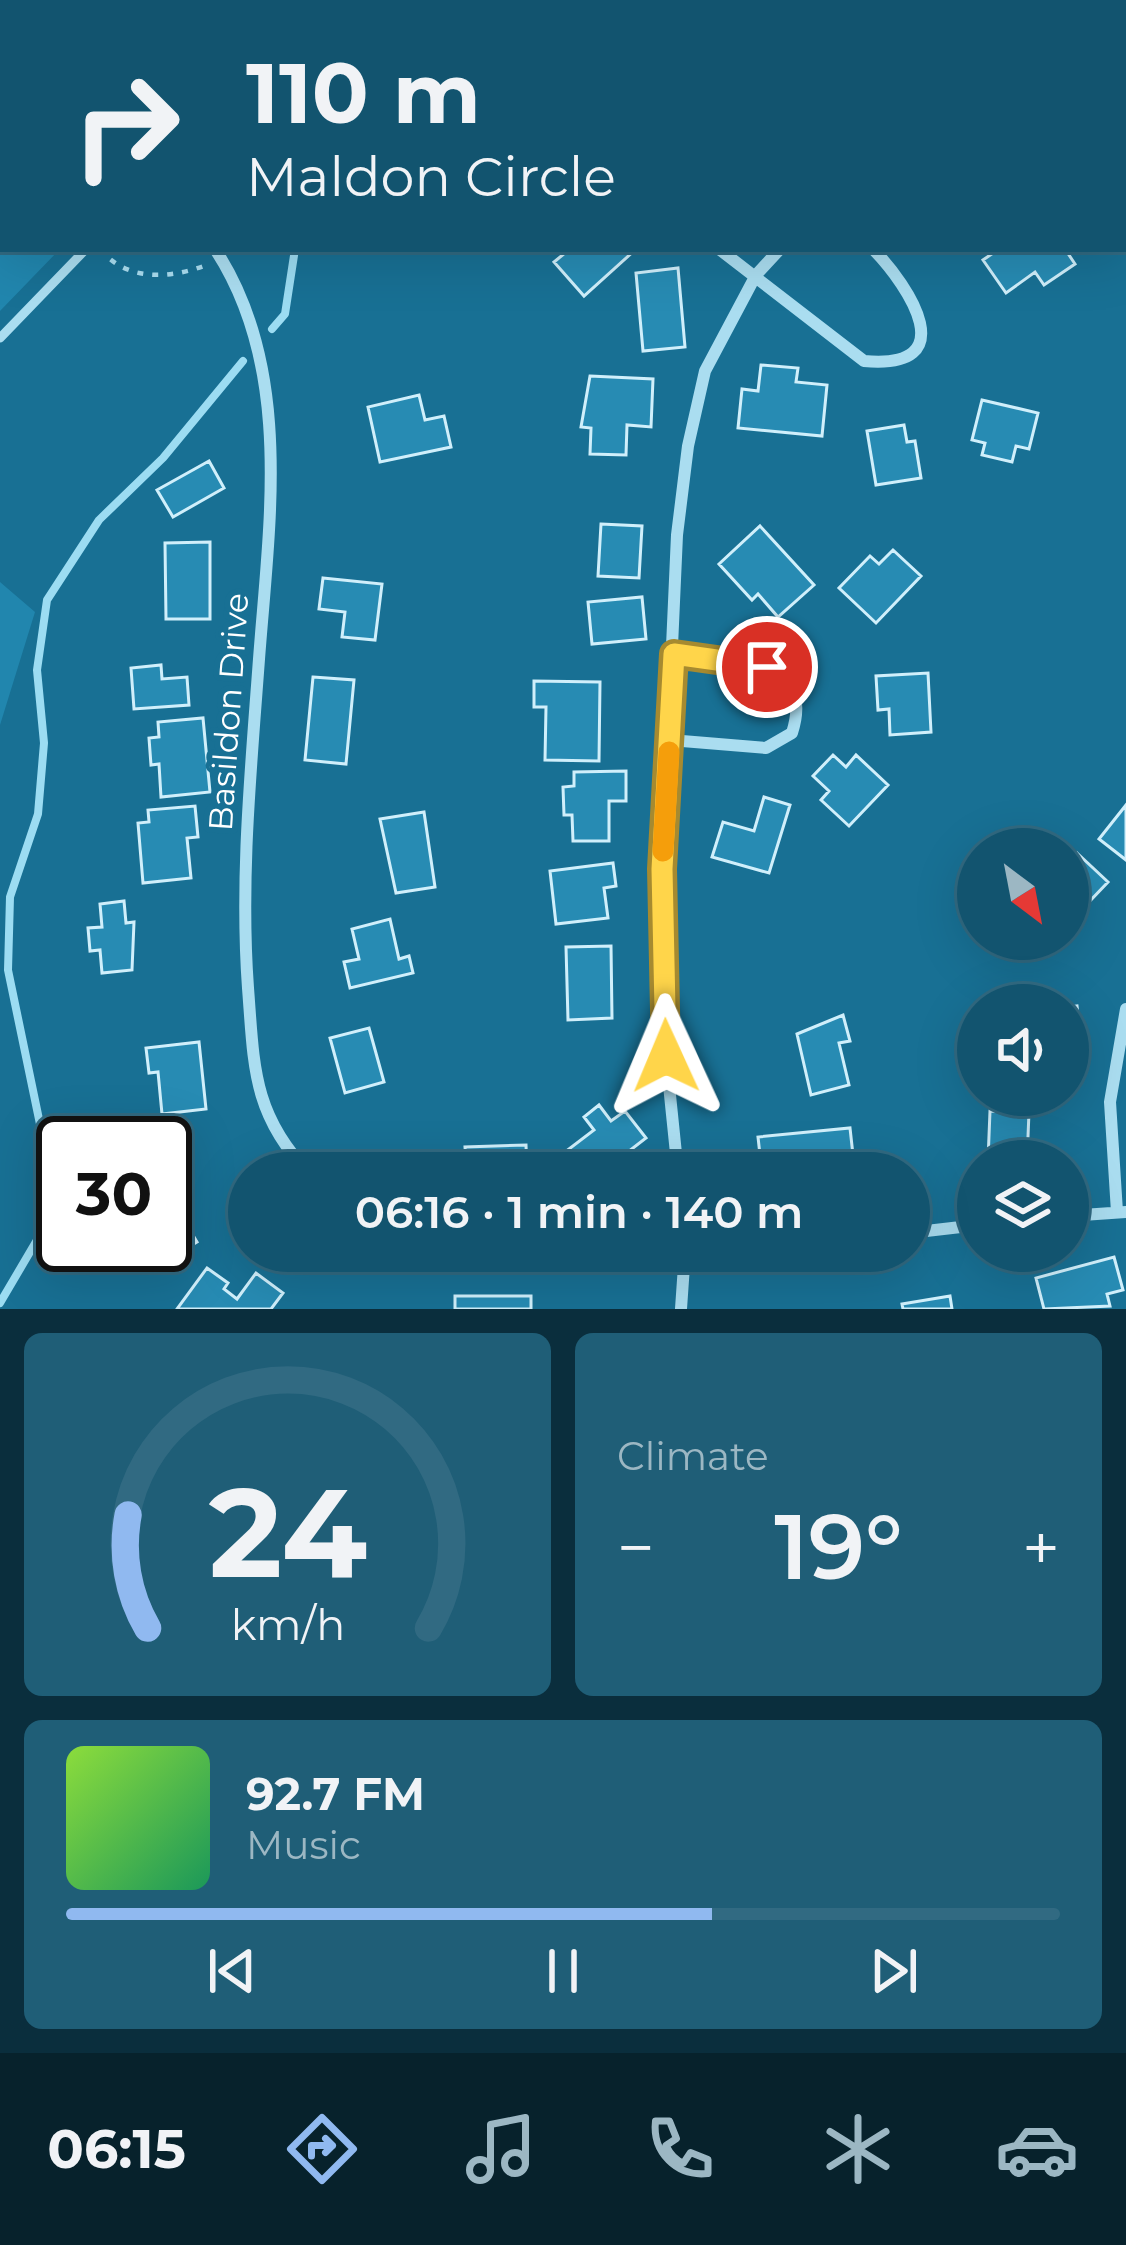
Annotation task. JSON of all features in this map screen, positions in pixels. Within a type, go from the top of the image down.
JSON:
[{"type":"street","name":"Basildon Drive","points":[[217,252],[247,307],[263,369],[271,488],[244,852],[253,1055],[264,1115],[293,1152]]},
{"type":"street","points":[[723,252],[864,361],[888,363],[911,355],[921,339],[920,318],[910,293],[876,252]]},
{"type":"street","points":[[675,1152],[666,1056],[662,892],[677,535],[688,446],[705,371],[756,275],[777,252]]},
{"type":"street","points":[[670,740],[766,748],[792,733],[799,712],[795,690],[767,667],[674,654]]},
{"type":"street","points":[[1089,1214],[1121,1212],[1110,1102],[1126,1009]]},
{"type":"street","points":[[681,1309],[684,1272]]},
{"type":"lane","points":[[0,338],[83,252]]},
{"type":"path","points":[[102,252],[112,264],[136,274],[182,274],[209,264]]},
{"type":"shaded area","points":[[0,252],[57,252],[0,311]]},
{"type":"shaded area","points":[[0,582],[35,612],[0,725]]},
{"type":"building","points":[[633,252],[584,296],[554,262],[565,253]]},
{"type":"building","points":[[995,252],[1067,252],[1075,264],[1044,285],[1035,272],[1006,293],[983,260]]},
{"type":"building","points":[[678,268],[685,347],[643,351],[636,273]]},
{"type":"building","points":[[761,365],[798,368],[796,382],[827,385],[822,436],[738,428],[742,389],[758,391]]},
{"type":"building","points":[[590,376],[653,379],[651,427],[627,425],[626,455],[590,454],[591,428],[581,427]]},
{"type":"building","points":[[419,395],[425,420],[444,416],[451,447],[380,462],[368,407]]},
{"type":"building","points":[[982,400],[1038,413],[1029,449],[1016,446],[1012,462],[982,455],[985,443],[972,440]]},
{"type":"building","points":[[904,425],[907,442],[915,441],[921,478],[876,485],[867,431]]},
{"type":"building","points":[[209,461],[224,488],[173,517],[157,490]]},
{"type":"building","points":[[601,524],[642,526],[639,578],[598,576]]},
{"type":"building","points":[[760,526],[814,585],[778,617],[758,594],[752,600],[719,564]]},
{"type":"building","points":[[210,542],[210,619],[166,619],[165,543]]},
{"type":"building","points":[[893,550],[921,576],[876,623],[839,588],[870,556],[879,564]]},
{"type":"building","points":[[323,578],[382,584],[375,640],[342,637],[345,612],[319,609]]},
{"type":"building","points":[[642,597],[646,639],[592,644],[588,602]]},
{"type":"building","points":[[161,665],[162,679],[187,677],[189,705],[134,709],[131,668]]},
{"type":"building","points":[[928,673],[931,732],[890,735],[889,709],[878,710],[876,676]]},
{"type":"building","points":[[313,677],[354,680],[346,764],[305,760]]},
{"type":"building","points":[[534,681],[600,682],[599,761],[545,760],[546,707],[534,707]]},
{"type":"building","points":[[203,718],[210,792],[161,797],[159,764],[151,765],[149,738],[159,737],[158,722]]},
{"type":"building","points":[[833,755],[846,767],[856,755],[888,785],[849,826],[821,800],[829,791],[813,776]]},
{"type":"building","points":[[626,771],[626,801],[609,801],[609,841],[573,841],[572,815],[564,815],[563,787],[574,786],[574,772]]},
{"type":"building","points":[[764,797],[790,805],[769,873],[712,857],[723,822],[754,831]]},
{"type":"building","points":[[1126,805],[1126,860],[1099,839]]},
{"type":"building","points":[[195,806],[198,837],[187,838],[191,878],[143,883],[138,823],[149,822],[148,810]]},
{"type":"building","points":[[424,812],[435,887],[396,893],[380,819]]},
{"type":"building","points":[[613,863],[616,886],[604,888],[608,918],[556,924],[550,871]]},
{"type":"building","points":[[1089,864],[1108,882],[1089,902]]},
{"type":"building","points":[[124,901],[126,923],[134,922],[132,970],[102,973],[100,950],[90,951],[88,928],[102,927],[100,904]]},
{"type":"building","points":[[390,919],[399,959],[409,956],[413,973],[350,988],[344,962],[359,959],[352,929]]},
{"type":"building","points":[[611,946],[612,1018],[568,1020],[566,947]]},
{"type":"building","points":[[843,1015],[850,1041],[839,1043],[849,1085],[811,1095],[797,1034]]},
{"type":"building","points":[[369,1028],[384,1082],[345,1093],[330,1038]]},
{"type":"building","points":[[199,1042],[206,1109],[162,1114],[158,1072],[149,1073],[146,1048]]},
{"type":"building","points":[[599,1105],[611,1121],[625,1111],[646,1138],[628,1152],[565,1152],[594,1130],[584,1117]]},
{"type":"building","points":[[990,1116],[1029,1116],[1028,1140],[989,1140]]},
{"type":"building","points":[[850,1128],[853,1152],[760,1152],[758,1137]]},
{"type":"building","points":[[526,1145],[526,1152],[465,1152],[465,1147]]},
{"type":"building","points":[[1114,1257],[1123,1290],[1107,1294],[1110,1306],[1044,1309],[1036,1278],[1089,1272],[1089,1264]]},
{"type":"building","points":[[207,1268],[228,1283],[224,1289],[237,1299],[256,1273],[283,1293],[271,1309],[177,1309]]},
{"type":"building","points":[[455,1296],[531,1296],[531,1309],[455,1309]]},
{"type":"building","points":[[950,1296],[952,1309],[903,1309],[902,1304]]},
{"type":"waterway","points":[[272,329],[285,314],[295,252]]},
{"type":"waterway","points":[[0,1303],[57,1206],[8,970],[10,897],[38,814],[44,743],[37,670],[47,600],[99,520],[163,458],[243,361]]},
{"type":"slow traffic","points":[[663,851],[669,752]]},
{"type":"route","points":[[666,1056],[662,869],[674,654],[767,667]]}]
